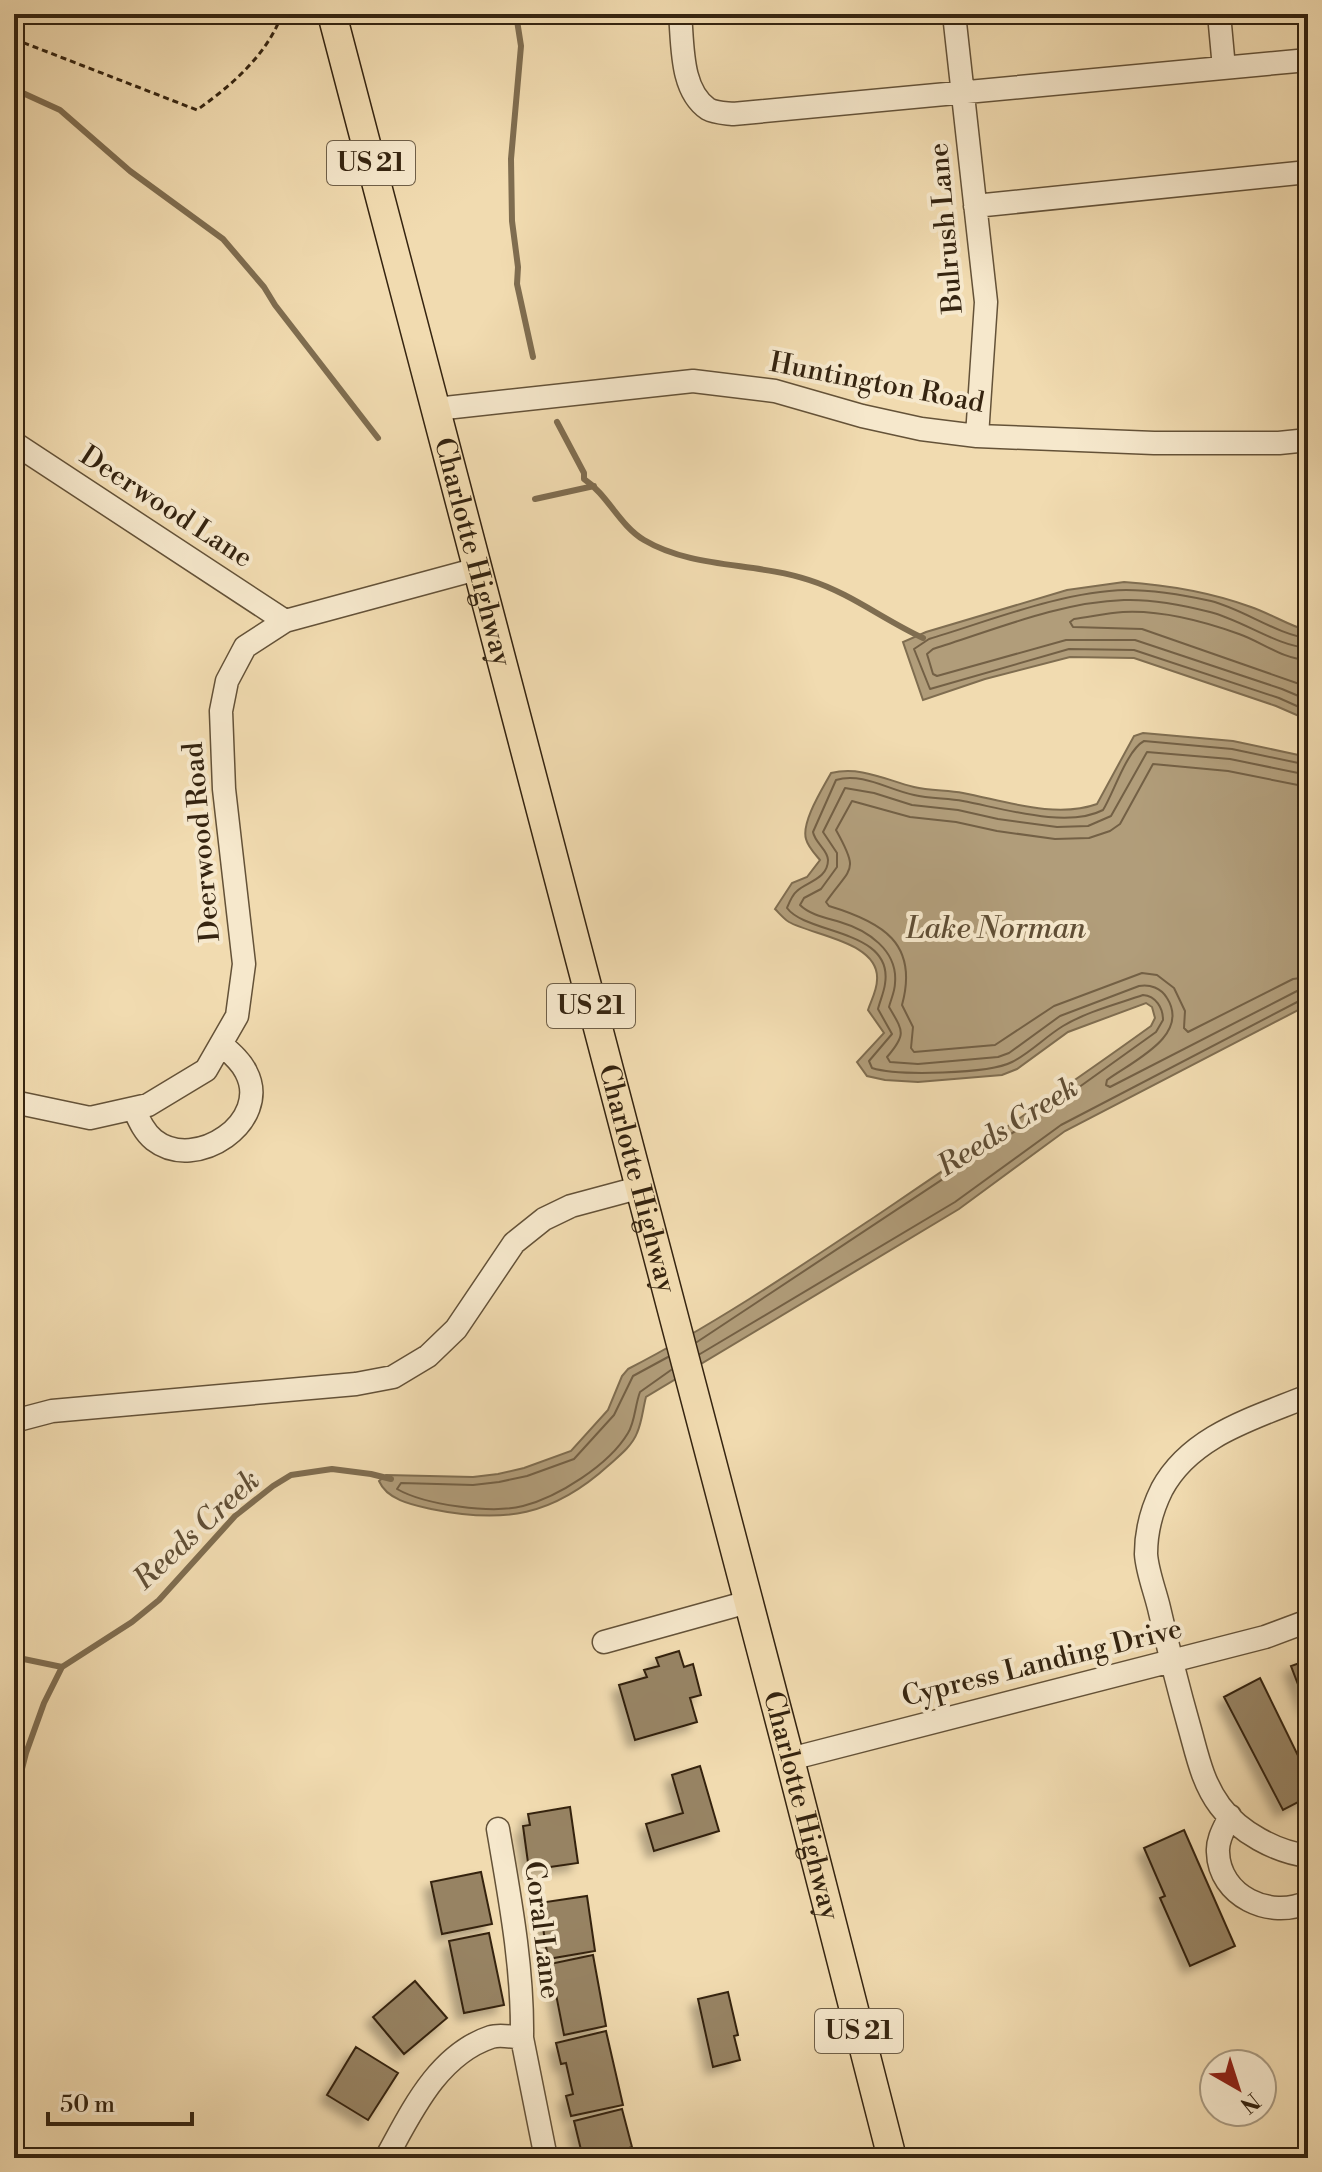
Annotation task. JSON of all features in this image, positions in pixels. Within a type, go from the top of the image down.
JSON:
[{"type":"main road","name":"Charlotte Highway","points":[[332,14],[892,2158]]},
{"type":"street","points":[[680,14],[686,72],[695,97],[710,110],[733,114],[1308,60]]},
{"type":"street","name":"Bulrush Lane","points":[[954,14],[986,302],[977,436]]},
{"type":"street","points":[[1219,14],[1224,68]]},
{"type":"street","points":[[975,206],[1308,172]]},
{"type":"street","name":"Huntington Road","points":[[436,409],[693,381],[775,391],[862,416],[921,429],[977,436],[1154,443],[1279,443],[1308,440]]},
{"type":"street","name":"Deerwood Lane","points":[[14,443],[285,621]]},
{"type":"street","name":"Deerwood Road","points":[[14,1102],[90,1118],[148,1105],[206,1070],[237,1016],[244,964],[224,789],[221,711],[227,681],[245,647],[285,621],[477,569]]},
{"type":"street","points":[[134,1109],[152,1139],[170,1148],[198,1149],[215,1145],[238,1126],[246,1113],[251,1094],[246,1070],[221,1044]]},
{"type":"street","points":[[14,1421],[52,1411],[356,1384],[393,1377],[428,1356],[456,1329],[514,1243],[544,1219],[571,1206],[638,1188]]},
{"type":"street","points":[[1308,1396],[1229,1428],[1179,1464],[1162,1489],[1150,1518],[1146,1555],[1171,1661],[1204,1778],[1220,1807],[1243,1828],[1269,1845],[1308,1856]]},
{"type":"street","points":[[604,1642],[748,1602]]},
{"type":"street","name":"Cypress Landing Drive","points":[[790,1759],[1265,1637],[1308,1621]]},
{"type":"street","points":[[1230,1816],[1218,1843],[1218,1854],[1223,1874],[1233,1886],[1243,1896],[1265,1908],[1291,1908],[1308,1902]]},
{"type":"street","name":"Coral Lane","points":[[498,1829],[517,1934],[523,2003],[522,2038],[546,2158]]},
{"type":"street","points":[[386,2158],[424,2091],[451,2061],[494,2036],[522,2038]]},
{"type":"path","points":[[14,39],[197,110],[232,85],[275,33],[282,14]]},
{"type":"water","points":[[1124,582],[1173,587],[1220,597],[1308,631],[1308,720],[1276,706],[1134,658],[1070,657],[985,679],[923,700],[903,642],[926,632],[1067,590]]},
{"type":"water","name":"Lake Norman","points":[[1143,733],[1233,741],[1308,757],[1308,1005],[1065,1131],[959,1209],[646,1397],[639,1429],[629,1446],[568,1496],[526,1512],[482,1516],[416,1506],[388,1493],[379,1481],[386,1475],[473,1477],[498,1474],[571,1451],[608,1410],[628,1369],[723,1315],[815,1256],[1151,1026],[1155,1018],[1152,1007],[1146,1003],[1068,1032],[1017,1069],[1002,1075],[918,1082],[867,1076],[857,1062],[884,1033],[868,1010],[877,984],[875,967],[857,949],[789,922],[775,909],[792,883],[807,877],[820,860],[808,845],[805,832],[814,805],[831,773],[853,771],[920,788],[1030,807],[1081,808],[1097,804],[1134,736]]},
{"type":"building","points":[[679,1651],[684,1667],[693,1664],[701,1695],[690,1698],[697,1722],[635,1740],[619,1685],[647,1677],[644,1670],[659,1666],[656,1658]]},
{"type":"building","points":[[1308,1660],[1308,1708],[1307,1708],[1291,1666]]},
{"type":"building","points":[[1260,1678],[1308,1776],[1308,1797],[1283,1810],[1224,1697]]},
{"type":"building","points":[[700,1766],[719,1831],[654,1851],[646,1824],[683,1813],[672,1775]]},
{"type":"building","points":[[570,1807],[578,1863],[529,1870],[523,1826],[530,1825],[528,1814]]},
{"type":"building","points":[[1184,1830],[1235,1946],[1190,1966],[1160,1898],[1165,1896],[1144,1848]]},
{"type":"building","points":[[481,1872],[492,1924],[442,1934],[431,1882]]},
{"type":"building","points":[[587,1896],[595,1951],[548,1959],[539,1903]]},
{"type":"building","points":[[489,1933],[504,2005],[464,2013],[449,1941]]},
{"type":"building","points":[[593,1955],[606,2026],[564,2035],[550,1964]]},
{"type":"building","points":[[415,1981],[447,2018],[404,2054],[373,2017]]},
{"type":"building","points":[[728,1992],[740,2060],[713,2067],[698,1999]]},
{"type":"building","points":[[606,2031],[623,2105],[571,2116],[566,2096],[573,2094],[566,2063],[561,2064],[556,2043]]},
{"type":"building","points":[[356,2047],[398,2073],[368,2120],[327,2095]]},
{"type":"building","points":[[622,2109],[632,2158],[583,2158],[574,2121]]},
{"type":"waterway","points":[[516,14],[521,46],[511,159],[512,221],[517,284],[533,357]]},
{"type":"waterway","points":[[14,89],[60,110],[130,171],[223,239],[264,287],[378,438]]},
{"type":"waterway","points":[[557,422],[584,473],[584,479],[644,540],[683,556],[809,580],[839,592],[923,638]]},
{"type":"waterway","points":[[535,499],[594,486]]},
{"type":"waterway","name":"Reeds Creek","points":[[14,1800],[26,1753],[44,1703],[62,1667],[132,1622],[159,1600],[235,1516],[291,1475],[332,1469],[391,1479]]},
{"type":"waterway","points":[[14,1657],[62,1667]]}]
